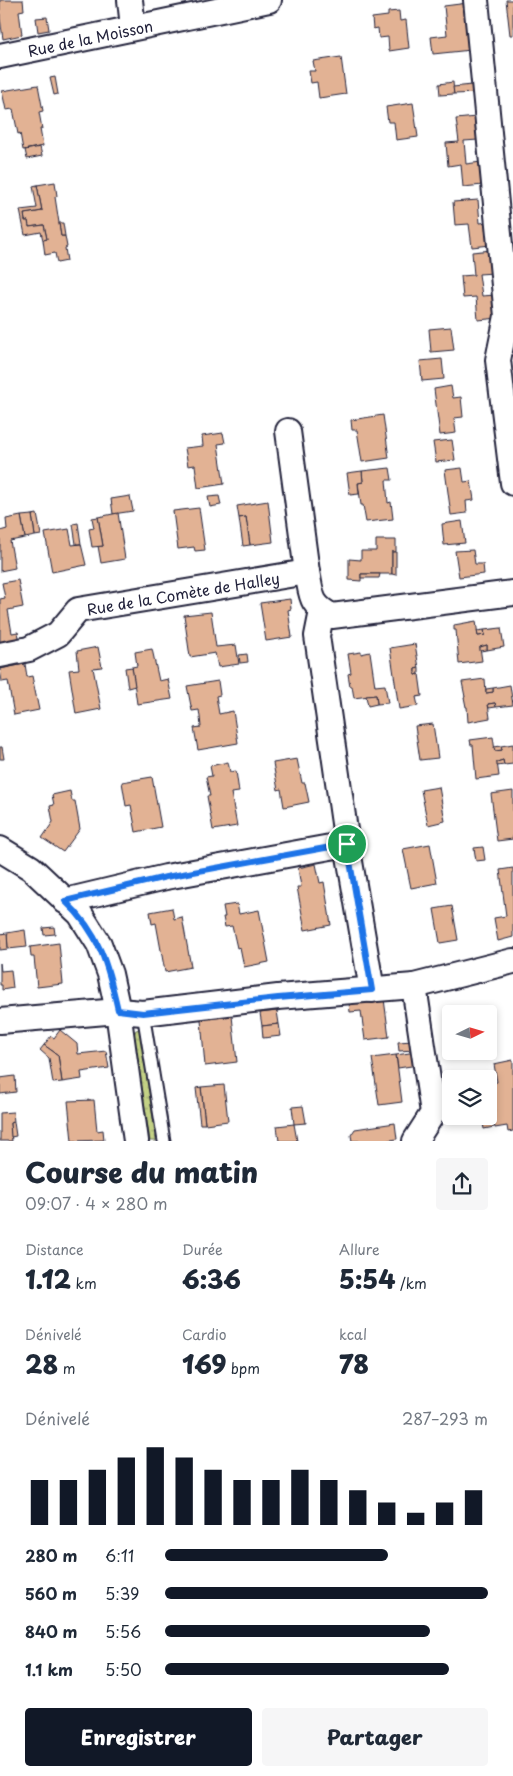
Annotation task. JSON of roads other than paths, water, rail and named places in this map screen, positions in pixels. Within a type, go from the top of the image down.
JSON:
[{"type":"street","points":[[130,0],[133,27]]},
{"type":"street","name":"Rue de la Moisson","points":[[0,56],[269,0]]},
{"type":"street","points":[[476,0],[507,316],[498,360],[513,483]]},
{"type":"street","points":[[288,431],[307,572],[314,604],[322,611],[332,616],[513,592]]},
{"type":"street","name":"Rue de la Comète de Halley","points":[[0,655],[29,649],[58,634],[78,610],[307,572]]},
{"type":"street","points":[[322,611],[317,636],[330,735],[372,990]]},
{"type":"street","points":[[65,901],[166,877],[347,844]]},
{"type":"street","points":[[0,849],[31,868],[80,914],[99,944],[110,974],[118,1010],[136,1141]]},
{"type":"street","points":[[0,1021],[118,1010],[143,1013],[278,998],[414,986],[513,961]]},
{"type":"street","points":[[414,986],[433,1113],[415,1141]]},
{"type":"lane","points":[[143,1013],[164,1141]]}]
